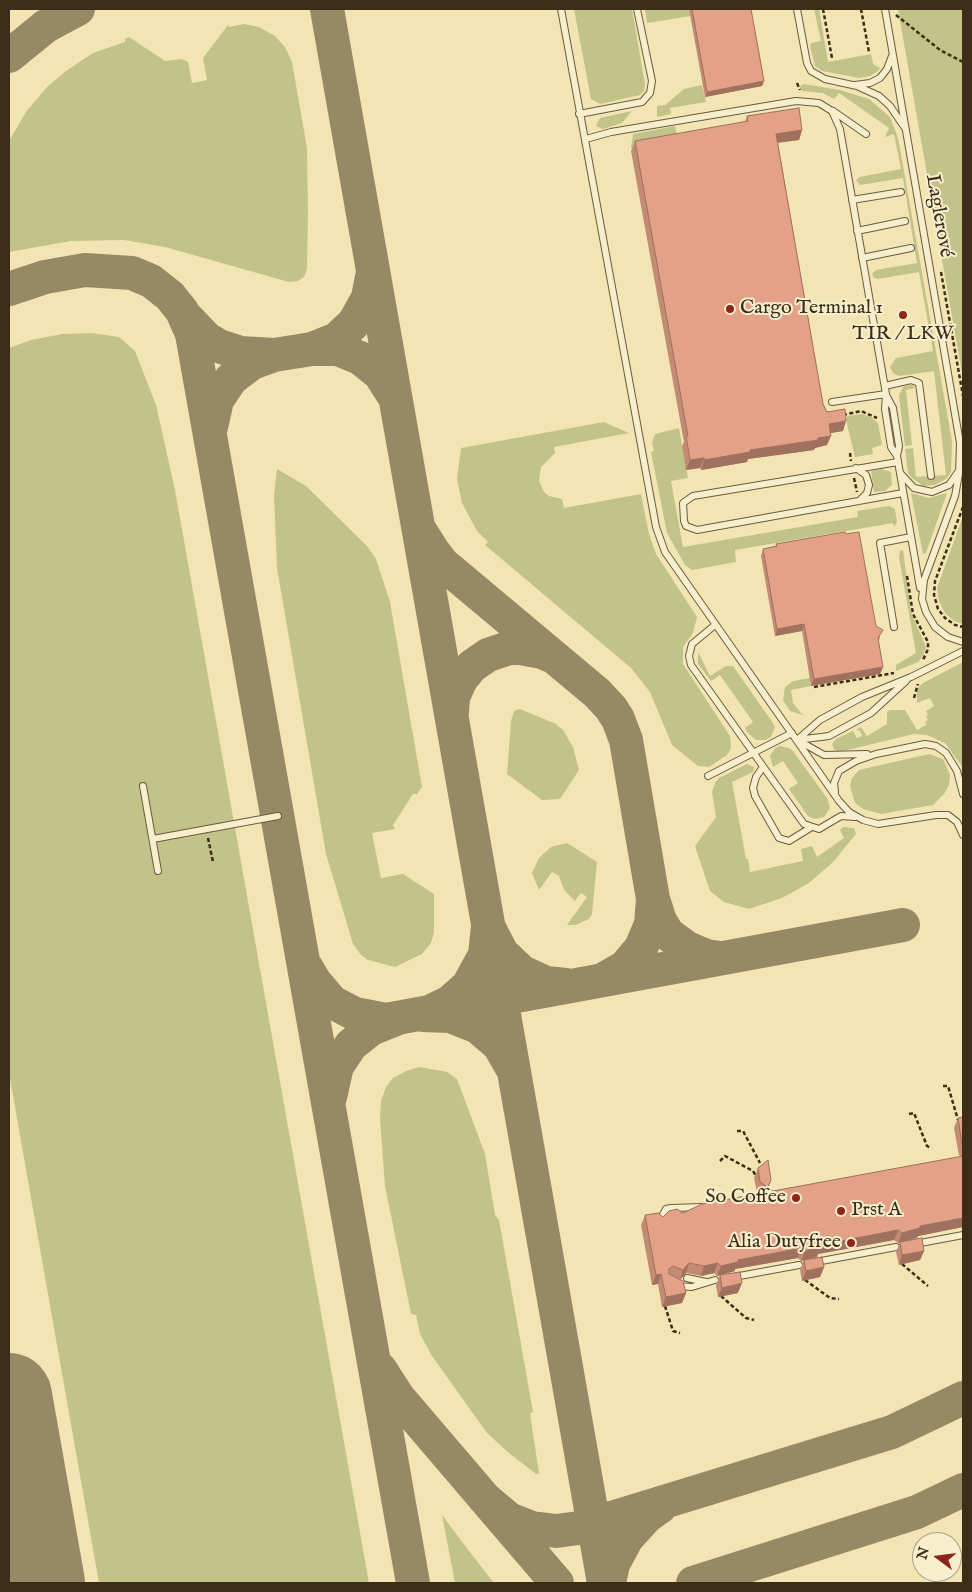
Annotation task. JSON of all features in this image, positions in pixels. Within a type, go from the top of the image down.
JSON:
[{"type":"lane","points":[[561,9],[656,527],[666,552],[715,625],[839,801],[856,817]]},
{"type":"lane","points":[[579,114],[642,102],[650,93],[652,81],[637,9]]},
{"type":"lane","points":[[797,9],[807,63],[811,71],[826,80],[851,85],[879,96],[890,106],[906,130]]},
{"type":"lane","name":"Laglerové","points":[[885,9],[959,433],[960,464],[955,496],[924,580],[922,599]]},
{"type":"lane","points":[[851,85],[870,83],[880,78],[887,69],[893,51]]},
{"type":"lane","points":[[586,139],[611,132],[796,101],[820,103],[866,134]]},
{"type":"lane","points":[[832,111],[840,129],[884,386],[893,408],[899,446],[898,462],[922,599],[926,612],[935,627],[948,637],[963,642]]},
{"type":"lane","points":[[852,200],[901,192]]},
{"type":"lane","points":[[857,231],[905,221]]},
{"type":"lane","points":[[862,258],[911,248]]},
{"type":"lane","points":[[884,386],[911,380],[919,383],[931,476]]},
{"type":"lane","points":[[832,402],[886,394]]},
{"type":"lane","points":[[898,462],[905,480],[914,488],[932,492],[944,489],[953,481],[960,464]]},
{"type":"lane","points":[[898,462],[852,466],[693,496],[684,503],[684,521],[686,526],[697,530],[858,499],[904,493]]},
{"type":"lane","points":[[852,466],[863,472],[868,478],[867,493],[858,499]]},
{"type":"lane","points":[[894,627],[880,543],[911,537]]},
{"type":"lane","points":[[715,625],[692,644],[689,661],[752,753],[807,826],[822,828],[841,816],[856,817],[870,823],[886,824],[936,814],[948,815],[957,822],[963,835]]},
{"type":"lane","points":[[797,740],[820,720],[862,697],[911,677],[963,651]]},
{"type":"lane","points":[[797,740],[829,736],[871,713],[911,677]]},
{"type":"lane","points":[[708,776],[792,733]]},
{"type":"lane","points":[[797,740],[818,753],[830,756],[876,754]]},
{"type":"lane","points":[[839,801],[834,788],[839,771],[856,761],[876,754],[916,746],[936,746],[946,753],[963,779]]},
{"type":"lane","points":[[763,767],[756,777],[753,788],[754,796],[779,838],[789,842],[807,826]]},
{"type":"lane","points":[[957,772],[963,794]]},
{"type":"lane","points":[[143,786],[158,871]]},
{"type":"lane","points":[[152,839],[278,816]]},
{"type":"lane","points":[[659,1222],[666,1209],[710,1206]]},
{"type":"lane","points":[[686,1214],[700,1208]]},
{"type":"lane","points":[[910,1245],[963,1235]]},
{"type":"lane","points":[[730,1278],[896,1247]]},
{"type":"lane","points":[[687,1278],[707,1282]]},
{"type":"lane","points":[[670,1281],[686,1288],[715,1280]]},
{"type":"path","points":[[823,9],[832,58]]},
{"type":"path","points":[[861,9],[869,52]]},
{"type":"path","points":[[896,15],[940,50],[963,62]]},
{"type":"path","points":[[797,83],[800,90]]},
{"type":"path","points":[[842,415],[865,412],[877,418],[880,422]]},
{"type":"path","points":[[850,452],[858,499]]},
{"type":"path","points":[[852,466],[860,458]]},
{"type":"path","points":[[963,507],[935,581],[934,595],[938,609],[945,618],[955,625],[963,627]]},
{"type":"path","points":[[906,569],[913,614],[928,642],[927,654],[921,662]]},
{"type":"path","points":[[814,688],[897,672]]},
{"type":"path","points":[[207,830],[213,862]]},
{"type":"path","points":[[943,1086],[948,1086],[960,1127]]},
{"type":"path","points":[[909,1114],[914,1113],[927,1146],[931,1148]]},
{"type":"path","points":[[737,1131],[743,1130],[760,1163]]},
{"type":"path","points":[[720,1160],[725,1156],[753,1171],[756,1176]]},
{"type":"path","points":[[902,1264],[928,1286]]},
{"type":"path","points":[[805,1280],[830,1298],[839,1299]]},
{"type":"path","points":[[721,1296],[746,1318],[754,1320]]},
{"type":"path","points":[[665,1306],[673,1331],[680,1333]]},
{"type":"green space","points":[[574,9],[632,9],[645,84],[644,91],[640,95],[600,104],[591,99]]},
{"type":"green space","points":[[645,9],[689,9],[691,16],[647,23]]},
{"type":"green space","points":[[814,9],[819,9],[828,62],[871,54],[873,64],[880,68],[878,71],[870,76],[859,78],[822,71],[815,66],[810,46],[811,43],[821,41]]},
{"type":"green space","points":[[898,9],[963,9],[963,379],[899,15]]},
{"type":"green space","points":[[244,24],[259,27],[275,36],[285,47],[292,62],[307,148],[307,269],[304,277],[298,281],[289,282],[165,247],[124,240],[71,241],[9,252],[9,141],[26,112],[47,87],[66,71],[93,53],[125,42],[125,39],[129,37],[165,61],[182,59],[188,62],[192,83],[207,80],[203,58],[228,25],[229,27]]},
{"type":"green space","points":[[804,84],[840,90],[869,99],[890,117],[898,138],[952,441],[951,472],[946,479],[935,485],[923,486],[912,478],[908,473],[905,449],[913,448],[916,477],[946,475],[934,371],[899,376],[893,373],[890,367],[896,358],[933,351],[919,272],[878,279],[874,278],[872,274],[876,270],[917,263],[903,178],[860,185],[856,180],[860,177],[901,169],[894,134],[885,137],[889,128],[839,93],[834,99],[823,93],[802,91],[800,86]]},
{"type":"green space","points":[[702,85],[706,102],[670,108],[671,114],[657,117],[657,106],[665,105],[684,89]]},
{"type":"green space","points":[[632,111],[622,123],[603,129],[596,126],[600,118]]},
{"type":"green space","points":[[675,126],[678,140],[631,148],[633,134]]},
{"type":"green space","points":[[92,333],[119,337],[135,351],[156,405],[175,490],[369,1583],[99,1583],[9,1073],[9,348],[31,340],[62,334]]},
{"type":"green space","points":[[912,385],[915,388],[906,390],[912,445],[905,446],[899,395],[904,386]]},
{"type":"green space","points":[[861,414],[871,417],[878,423],[882,445],[872,448],[873,454],[855,457],[846,420],[847,416]]},
{"type":"green space","points":[[604,422],[629,433],[554,447],[555,453],[541,467],[539,481],[544,492],[549,496],[562,499],[564,508],[641,494],[649,534],[656,554],[697,617],[693,633],[683,647],[683,664],[730,736],[731,748],[727,755],[709,767],[698,766],[672,745],[650,692],[631,668],[485,545],[488,542],[477,531],[462,503],[457,479],[461,448]]},
{"type":"green space","points":[[679,428],[688,478],[671,481],[683,547],[858,517],[857,511],[889,506],[895,509],[897,522],[894,527],[893,523],[735,550],[736,562],[692,570],[685,565],[667,533],[651,452],[654,451],[652,443],[655,434]]},
{"type":"green space","points":[[277,469],[306,486],[367,546],[376,559],[390,602],[422,787],[417,794],[413,794],[393,825],[395,829],[372,833],[381,878],[403,874],[434,894],[434,933],[431,943],[422,954],[395,967],[368,960],[361,955],[353,944],[326,854],[277,568],[274,495]]},
{"type":"green space","points":[[881,469],[891,472],[892,485],[885,491],[874,492],[871,471]]},
{"type":"green space","points":[[911,493],[929,498],[947,493],[926,553],[923,554]]},
{"type":"green space","points":[[963,516],[963,624],[954,621],[945,613],[939,601],[937,588]]},
{"type":"green space","points":[[903,550],[911,612],[926,647],[923,656],[918,662],[896,671],[896,665],[916,653],[899,557],[900,551]]},
{"type":"green space","points":[[698,652],[710,676],[726,666],[733,666],[773,723],[775,727],[771,737],[765,740],[756,740],[747,732],[745,728],[753,722],[720,675],[711,681],[698,664]]},
{"type":"green space","points":[[963,662],[963,768],[945,743],[927,735],[914,734],[839,752],[834,749],[832,744],[836,739],[853,731],[857,738],[862,736],[860,731],[856,730],[861,727],[867,736],[887,724],[887,712],[890,710],[905,710],[917,730],[926,725],[925,722],[928,720],[926,716],[928,715],[926,711],[934,706],[930,698],[917,703],[917,689],[923,683]]},
{"type":"green space","points":[[810,678],[811,686],[791,690],[793,703],[806,716],[790,711],[783,700],[785,687],[793,681]]},
{"type":"green space","points":[[520,709],[556,724],[563,730],[573,747],[579,770],[560,799],[542,800],[507,774],[511,721],[514,711]]},
{"type":"green space","points":[[780,746],[793,751],[827,798],[830,808],[824,817],[815,819],[808,816],[789,789],[798,783],[783,761],[773,767],[770,756],[775,748]]},
{"type":"green space","points":[[929,754],[943,759],[950,775],[949,785],[944,794],[933,805],[881,814],[863,809],[855,803],[850,786],[852,778],[859,770]]},
{"type":"green space","points":[[747,764],[754,767],[753,772],[732,782],[750,872],[803,861],[801,849],[812,846],[817,857],[844,838],[840,830],[843,827],[854,828],[856,834],[833,862],[809,883],[782,898],[749,909],[724,902],[710,891],[695,846],[716,817],[712,792],[715,783],[719,778]]},
{"type":"green space","points":[[567,843],[597,862],[592,914],[589,919],[576,925],[567,925],[587,897],[581,893],[575,901],[564,890],[559,876],[552,872],[539,890],[532,873],[539,858],[551,847]]},
{"type":"green space","points":[[419,1067],[447,1072],[457,1079],[485,1154],[495,1215],[499,1220],[533,1412],[530,1414],[539,1473],[536,1474],[487,1433],[432,1356],[420,1334],[416,1315],[411,1314],[385,1186],[380,1119],[381,1101],[386,1087],[393,1078]]},
{"type":"green space","points":[[442,1515],[469,1551],[494,1583],[455,1583]]},
{"type":"building","points":[[692,9],[751,9],[764,81],[707,92]]},
{"type":"building","name":"Cargo Terminal 1","points":[[799,108],[802,130],[776,134],[823,404],[827,412],[845,409],[846,421],[829,424],[831,436],[818,438],[818,440],[750,450],[750,452],[704,460],[704,458],[690,460],[686,436],[688,436],[635,141],[748,121],[747,116]]},
{"type":"building","points":[[845,532],[846,534],[859,532],[876,626],[883,630],[878,638],[883,667],[814,679],[804,624],[777,629],[763,549],[777,546],[776,544]]},
{"type":"building","points":[[963,1117],[963,1146],[958,1118]]},
{"type":"building","name":"Prst A","points":[[963,1156],[963,1218],[920,1226],[920,1228],[902,1233],[898,1230],[820,1245],[820,1247],[805,1251],[802,1248],[738,1260],[738,1262],[721,1266],[718,1263],[704,1266],[689,1263],[683,1270],[673,1266],[669,1269],[669,1274],[683,1281],[686,1293],[666,1297],[661,1274],[656,1275],[645,1215],[658,1213],[663,1217],[669,1211],[677,1209],[683,1213],[702,1204],[763,1193],[766,1186],[760,1182],[758,1168],[768,1160],[771,1180],[768,1187],[773,1191]]},
{"type":"building","points":[[922,1238],[924,1251],[902,1255],[900,1242]]},
{"type":"building","points":[[822,1257],[824,1267],[806,1271],[804,1260]]},
{"type":"building","points":[[740,1272],[742,1283],[722,1288],[720,1275]]},
{"type":"taxiway","points":[[9,56],[46,26],[78,9]]},
{"type":"taxiway","points":[[327,9],[604,1583]]},
{"type":"taxiway","points":[[9,289],[45,277],[85,270],[132,273],[151,281],[170,296],[182,311],[192,334],[413,1583]]},
{"type":"taxiway","points":[[185,316],[207,339],[219,346],[240,353],[274,355],[312,349],[337,339],[354,323],[368,298],[372,277]]},
{"type":"taxiway","points":[[312,349],[338,349],[360,358],[380,374],[394,396]]},
{"type":"taxiway","points":[[211,427],[217,400],[231,379],[252,363],[274,355]]},
{"type":"taxiway","points":[[421,532],[443,564],[597,693],[611,708],[618,719],[626,740],[653,899],[660,921],[668,934],[687,948],[706,956],[720,958]]},
{"type":"taxiway","points":[[452,712],[453,697],[461,679],[472,666],[488,655],[509,648],[520,648],[542,652],[551,656]]},
{"type":"taxiway","points":[[604,979],[625,967],[641,948],[651,924],[653,899]]},
{"type":"taxiway","points":[[306,967],[315,982],[332,1002],[355,1014],[386,1020],[903,925]]},
{"type":"taxiway","points":[[511,1066],[499,1045],[478,1027],[450,1016],[423,1015],[450,1002],[468,986],[485,955],[488,926],[502,953],[522,972],[546,983],[566,985]]},
{"type":"taxiway","points":[[330,1097],[337,1066],[351,1045],[371,1029],[396,1019]]},
{"type":"taxiway","points":[[380,1369],[398,1397],[557,1583]]},
{"type":"taxiway","points":[[484,1498],[509,1519],[532,1528],[556,1531],[579,1528],[892,1432],[963,1398]]},
{"type":"taxiway","points":[[693,1583],[917,1512],[963,1490]]},
{"type":"taxiway","points":[[609,1583],[613,1564],[627,1538],[646,1517],[660,1507]]},
{"type":"runway","points":[[9,1396],[42,1583]]},
{"type":"place","name":"Cargo Terminal 1","points":[[730,309]]},
{"type":"place","name":"TIR / LKW","points":[[903,315]]},
{"type":"place","name":"So Coffee","points":[[796,1198]]},
{"type":"place","name":"Prst A","points":[[841,1211]]},
{"type":"place","name":"Alia Dutyfree","points":[[851,1243]]}]
